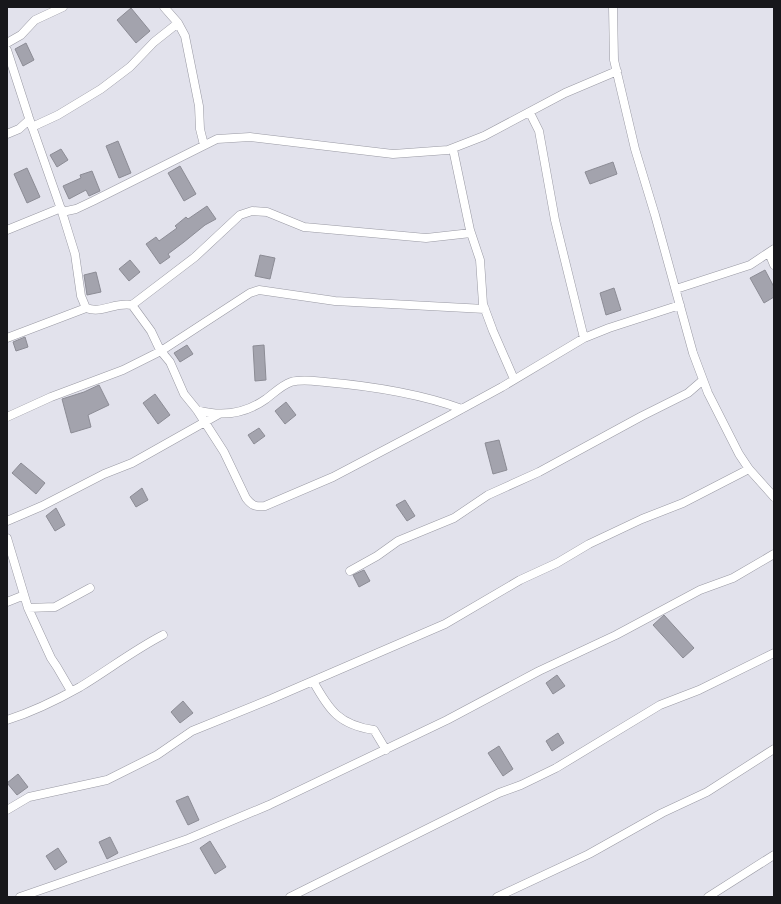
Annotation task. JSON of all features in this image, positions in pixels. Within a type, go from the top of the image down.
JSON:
[{"type":"street","points":[[7,43],[20,35],[35,20],[63,7]]},
{"type":"street","points":[[164,7],[178,23],[185,36],[199,106],[200,129],[204,145]]},
{"type":"street","points":[[612,7],[613,48],[617,72],[635,148],[693,353],[703,380],[725,429],[749,469],[774,497]]},
{"type":"street","points":[[7,134],[30,123],[58,115],[101,90],[130,67],[154,42],[178,23]]},
{"type":"street","points":[[7,50],[30,123],[62,210],[75,254],[81,296],[86,308]]},
{"type":"street","points":[[7,230],[62,210],[76,209],[216,139],[239,137],[289,141],[392,154],[453,149],[484,136],[530,113],[565,93],[604,75],[617,72]]},
{"type":"street","points":[[530,113],[539,131],[555,220],[584,338]]},
{"type":"street","points":[[453,149],[471,233],[480,260],[483,304],[514,379]]},
{"type":"street","points":[[7,338],[86,308],[95,311],[115,304],[132,305],[195,257],[240,215],[252,211],[267,212],[304,227],[426,238],[471,233]]},
{"type":"street","points":[[676,289],[750,264],[772,251],[774,265]]},
{"type":"street","points":[[7,417],[123,370],[161,352],[250,293],[259,290],[335,301],[485,309]]},
{"type":"street","points":[[132,305],[151,331],[161,352],[170,362],[184,394],[197,410],[224,452],[246,498],[251,504],[256,506],[265,506],[333,477],[462,409],[584,338],[609,328],[680,305]]},
{"type":"street","points":[[197,410],[219,414],[235,414],[251,408],[291,382],[303,380],[401,392],[434,399],[462,409]]},
{"type":"street","points":[[350,571],[377,556],[398,541],[454,518],[488,495],[539,472],[642,416],[688,393],[703,380]]},
{"type":"street","points":[[7,521],[36,509],[104,474],[132,463],[164,444],[205,424],[219,414]]},
{"type":"street","points":[[7,810],[29,798],[107,780],[157,755],[192,731],[445,624],[520,580],[557,563],[589,544],[642,519],[683,503],[749,469]]},
{"type":"street","points":[[7,538],[15,561],[22,596],[51,658],[57,666],[70,692]]},
{"type":"street","points":[[20,897],[188,839],[269,805],[467,710],[539,671],[616,635],[700,590],[733,578],[774,554]]},
{"type":"street","points":[[28,608],[55,607],[90,588]]},
{"type":"street","points":[[7,602],[22,596]]},
{"type":"street","points":[[7,720],[24,714],[70,692],[142,646],[163,635]]},
{"type":"street","points":[[290,897],[499,793],[521,785],[556,768],[660,705],[699,690],[774,653]]},
{"type":"street","points":[[313,681],[329,709],[336,715],[357,726],[374,730],[386,750]]},
{"type":"street","points":[[497,897],[589,854],[662,813],[707,792],[774,749]]},
{"type":"street","points":[[708,897],[774,855]]},
{"type":"building","points":[[131,8],[150,31],[136,43],[117,20]]},
{"type":"building","points":[[26,43],[34,60],[23,66],[15,49]]},
{"type":"building","points":[[118,141],[131,173],[119,178],[106,146]]},
{"type":"building","points":[[61,149],[68,160],[57,167],[50,155]]},
{"type":"building","points":[[613,162],[617,174],[590,184],[585,172]]},
{"type":"building","points":[[180,166],[196,194],[184,201],[168,173]]},
{"type":"building","points":[[27,168],[40,197],[27,203],[14,174]]},
{"type":"building","points":[[92,171],[100,191],[89,196],[86,190],[69,199],[63,186],[81,178],[80,175]]},
{"type":"building","points":[[207,206],[216,219],[205,225],[168,254],[170,257],[160,264],[146,244],[156,237],[159,241],[177,228],[175,226],[186,217],[188,219]]},
{"type":"building","points":[[260,255],[275,258],[270,279],[255,276]]},
{"type":"building","points":[[130,260],[140,272],[129,281],[119,269]]},
{"type":"building","points":[[765,270],[774,287],[774,297],[764,303],[750,278]]},
{"type":"building","points":[[96,272],[101,292],[87,295],[84,275]]},
{"type":"building","points":[[614,288],[621,310],[606,315],[600,293]]},
{"type":"building","points":[[25,337],[28,347],[16,351],[13,342]]},
{"type":"building","points":[[187,345],[193,354],[180,362],[174,353]]},
{"type":"building","points":[[264,345],[266,380],[255,381],[253,346]]},
{"type":"building","points":[[99,385],[109,405],[88,415],[91,427],[71,433],[62,399],[84,392]]},
{"type":"building","points":[[155,394],[170,415],[158,424],[143,403]]},
{"type":"building","points":[[286,402],[296,415],[285,424],[275,411]]},
{"type":"building","points":[[259,428],[265,436],[254,444],[248,435]]},
{"type":"building","points":[[499,440],[507,470],[493,474],[485,443]]},
{"type":"building","points":[[21,463],[45,483],[36,494],[12,473]]},
{"type":"building","points":[[142,488],[148,500],[136,507],[130,497]]},
{"type":"building","points":[[405,500],[415,516],[407,521],[396,505]]},
{"type":"building","points":[[56,508],[65,525],[55,531],[46,516]]},
{"type":"building","points":[[364,570],[370,581],[359,587],[353,575]]},
{"type":"building","points":[[664,615],[694,648],[683,658],[653,625]]},
{"type":"building","points":[[557,675],[565,686],[553,694],[546,683]]},
{"type":"building","points":[[183,701],[193,713],[180,723],[171,712]]},
{"type":"building","points":[[558,733],[564,743],[552,751],[546,741]]},
{"type":"building","points":[[499,746],[513,769],[503,776],[488,753]]},
{"type":"building","points":[[18,774],[28,787],[17,795],[7,783]]},
{"type":"building","points":[[188,796],[199,820],[188,825],[176,801]]},
{"type":"building","points":[[110,837],[118,853],[107,859],[99,842]]},
{"type":"building","points":[[210,841],[226,867],[215,874],[200,848]]},
{"type":"building","points":[[58,848],[67,862],[55,870],[46,856]]}]
